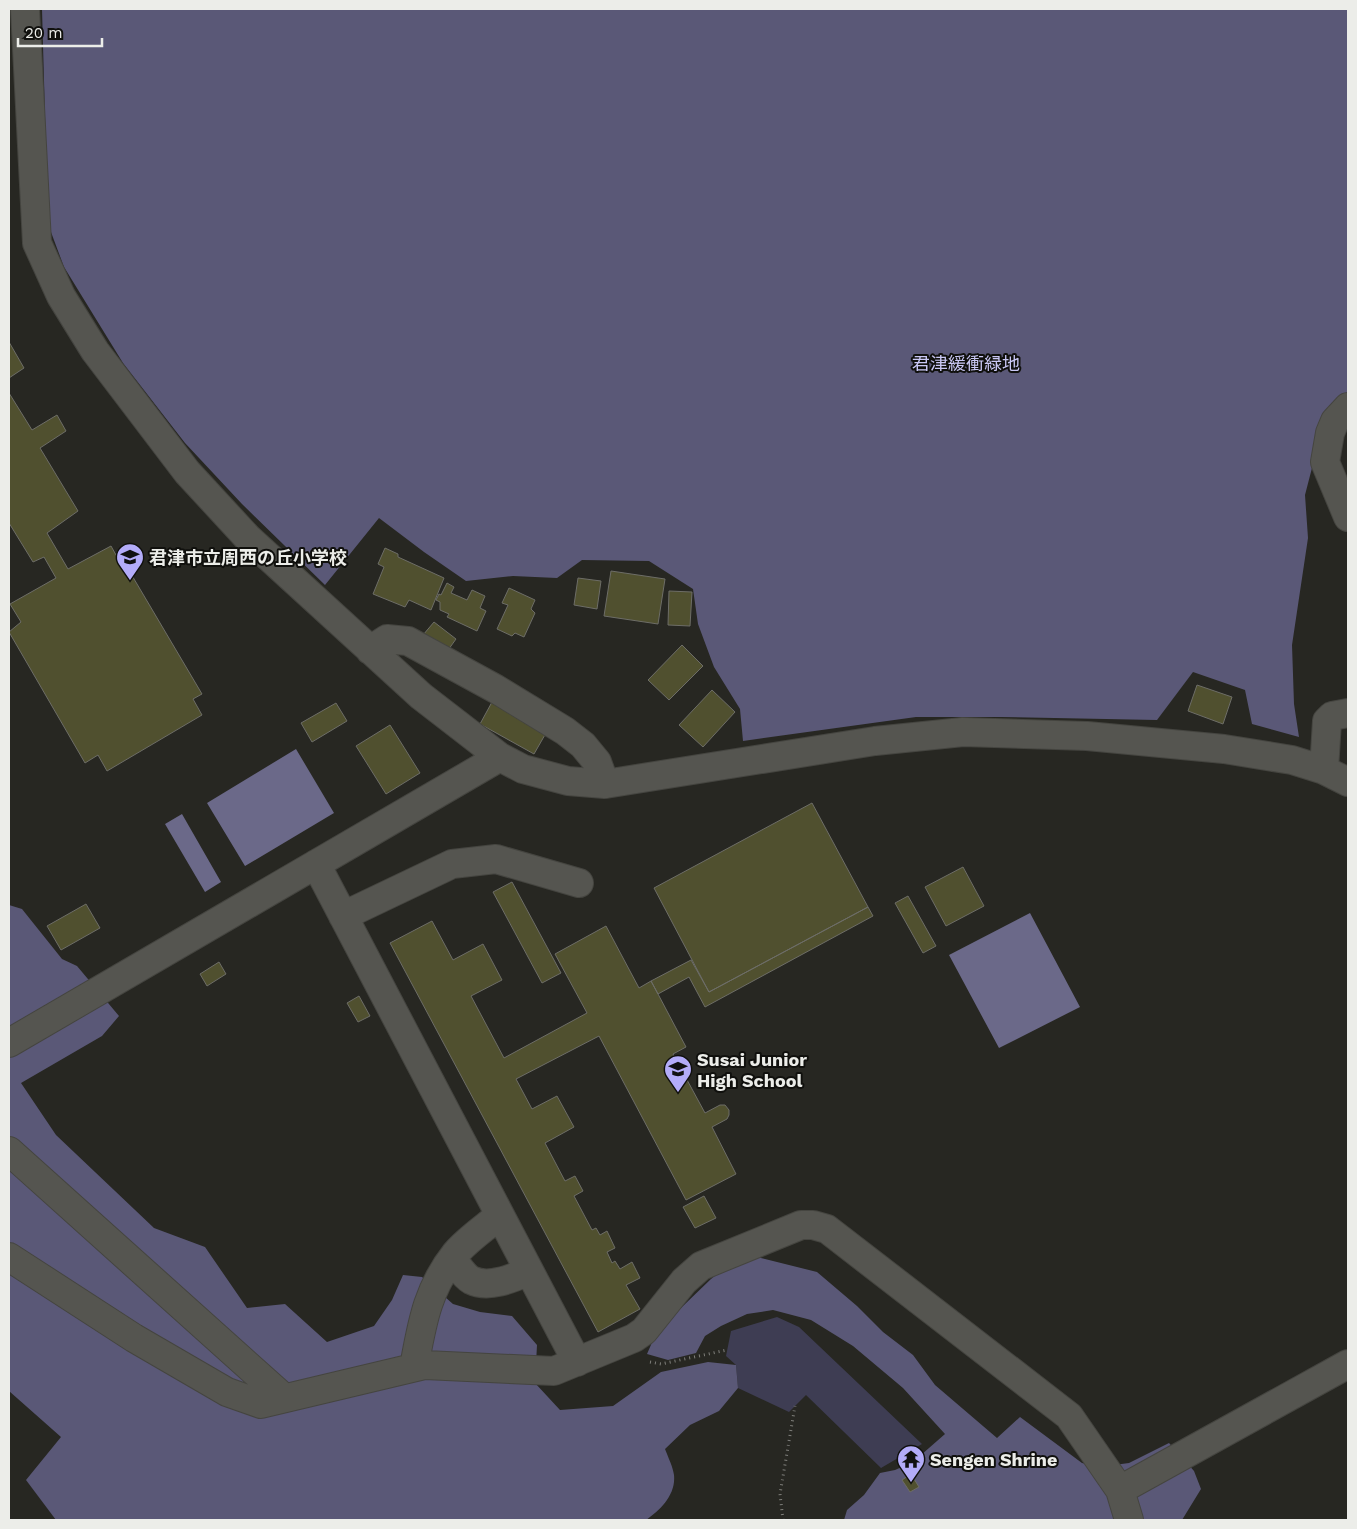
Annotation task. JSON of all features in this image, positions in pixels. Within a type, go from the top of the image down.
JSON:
[{"type":"street","points":[[25,9],[37,243],[61,296],[95,351],[187,472],[247,537],[421,696],[500,757],[523,769],[568,781],[605,784],[875,741],[963,732],[1087,736],[1224,749],[1292,760],[1324,770],[1348,782]]},
{"type":"street","points":[[1348,407],[1335,421],[1330,433],[1325,462],[1348,517]]},
{"type":"street","points":[[370,650],[387,639],[408,641],[496,689],[565,731],[583,745],[597,762],[605,784]]},
{"type":"street","points":[[1324,770],[1327,721],[1332,716],[1348,713]]},
{"type":"street","points":[[9,1043],[500,757]]},
{"type":"street","points":[[342,916],[452,864],[496,859],[579,883]]},
{"type":"street","points":[[316,864],[577,1362]]},
{"type":"street","points":[[9,1151],[284,1398]]},
{"type":"street","points":[[414,1367],[424,1314],[435,1286],[457,1252],[500,1215]]},
{"type":"street","points":[[9,1257],[134,1338],[227,1392],[261,1404],[425,1365],[554,1371],[634,1338],[644,1331],[684,1281],[701,1266],[800,1226],[813,1225],[827,1228],[1069,1416],[1120,1490],[1129,1520]]},
{"type":"street","points":[[452,1260],[471,1280],[481,1283],[511,1279],[530,1271]]},
{"type":"street","points":[[1120,1490],[1348,1364]]},
{"type":"path","points":[[634,1338],[646,1362],[661,1364],[727,1350]]},
{"type":"path","points":[[783,1520],[780,1494],[794,1406]]},
{"type":"shaded area","points":[[296,749],[334,813],[245,866],[207,803]]},
{"type":"shaded area","points":[[182,814],[221,882],[205,892],[165,824]]},
{"type":"shaded area","points":[[1030,913],[1080,1007],[999,1048],[949,955]]},
{"type":"shaded area","points":[[777,1317],[799,1327],[922,1444],[881,1468],[806,1395],[789,1412],[738,1388],[736,1365],[726,1356],[731,1331]]},
{"type":"green space","name":"君津緩衝緑地","points":[[42,9],[1348,9],[1348,392],[1317,431],[1313,464],[1305,495],[1308,538],[1292,645],[1294,704],[1299,737],[1252,724],[1245,690],[1193,672],[1157,720],[916,717],[743,741],[740,709],[714,667],[698,624],[693,589],[649,561],[582,560],[557,578],[513,576],[466,581],[379,518],[325,585],[242,504],[185,443],[123,363],[64,267],[48,224]]},
{"type":"green space","points":[[9,905],[22,909],[62,959],[77,966],[119,1016],[102,1036],[21,1083],[56,1135],[154,1228],[205,1247],[247,1308],[285,1304],[327,1342],[374,1326],[392,1300],[403,1275],[422,1277],[453,1304],[480,1312],[512,1316],[537,1345],[535,1383],[560,1410],[613,1406],[661,1372],[708,1362],[736,1365],[738,1388],[719,1411],[690,1425],[665,1449],[673,1469],[674,1482],[670,1495],[662,1507],[646,1520],[56,1520],[26,1480],[61,1437],[9,1391]]},
{"type":"green space","points":[[753,1256],[817,1272],[857,1306],[883,1332],[913,1355],[935,1385],[997,1438],[1020,1417],[1082,1463],[1099,1467],[1129,1463],[1169,1443],[1194,1471],[1201,1489],[1182,1520],[844,1520],[847,1510],[864,1495],[880,1473],[895,1470],[913,1462],[945,1434],[903,1388],[853,1346],[811,1320],[773,1310],[747,1314],[721,1326],[705,1336],[696,1353],[668,1360],[647,1354],[657,1331],[711,1279],[733,1261]]},
{"type":"building","points":[[9,342],[24,368],[9,378]]},
{"type":"building","points":[[9,393],[32,430],[57,415],[66,431],[40,448],[78,511],[47,533],[68,569],[111,546],[121,564],[124,562],[202,694],[193,699],[202,715],[107,771],[98,755],[85,763],[9,632],[21,622],[10,604],[56,578],[44,557],[33,562],[9,523]]},
{"type":"building","points":[[385,548],[398,554],[398,557],[444,578],[431,610],[409,600],[405,607],[373,594],[384,567],[378,564]]},
{"type":"building","points":[[611,571],[665,579],[658,624],[604,616]]},
{"type":"building","points":[[578,578],[601,581],[597,609],[574,605]]},
{"type":"building","points":[[447,583],[454,587],[451,593],[467,600],[472,590],[485,596],[480,608],[486,611],[477,631],[447,617],[449,614],[440,610],[440,602],[436,600]]},
{"type":"building","points":[[509,588],[535,600],[531,609],[535,613],[524,637],[515,633],[512,636],[497,629],[508,605],[502,603]]},
{"type":"building","points":[[669,591],[692,592],[690,626],[668,625]]},
{"type":"building","points":[[434,622],[456,639],[446,653],[423,635]]},
{"type":"building","points":[[682,645],[703,666],[669,700],[648,680]]},
{"type":"building","points":[[1197,685],[1232,697],[1223,724],[1188,711]]},
{"type":"building","points":[[712,690],[735,712],[703,747],[679,725]]},
{"type":"building","points":[[492,702],[546,733],[534,754],[480,724]]},
{"type":"building","points":[[336,703],[347,721],[312,742],[301,723]]},
{"type":"building","points":[[390,725],[420,773],[386,794],[356,746]]},
{"type":"building","points":[[812,803],[868,907],[709,992],[654,888]]},
{"type":"building","points":[[963,867],[984,906],[946,926],[925,887]]},
{"type":"building","points":[[512,882],[561,973],[542,983],[493,892]]},
{"type":"building","points":[[908,896],[936,946],[923,953],[895,903]]},
{"type":"building","points":[[86,904],[100,928],[61,950],[47,926]]},
{"type":"building","points":[[868,907],[873,916],[705,1007],[689,977],[658,994],[651,981],[691,960],[709,992]]},
{"type":"building","points":[[432,921],[453,960],[483,944],[502,980],[471,996],[504,1058],[587,1013],[555,954],[606,926],[639,988],[651,981],[658,994],[686,1047],[673,1054],[705,1113],[720,1105],[725,1105],[729,1110],[727,1119],[712,1127],[736,1174],[686,1200],[599,1036],[516,1079],[532,1109],[557,1096],[574,1127],[545,1143],[565,1181],[575,1176],[583,1191],[574,1196],[592,1230],[596,1228],[600,1235],[607,1231],[615,1248],[607,1252],[612,1263],[615,1261],[620,1269],[632,1262],[640,1278],[626,1285],[640,1309],[598,1332],[390,943]]},
{"type":"building","points":[[219,962],[226,974],[207,986],[200,974]]},
{"type":"building","points":[[359,996],[370,1016],[358,1022],[347,1003]]},
{"type":"building","points":[[704,1196],[716,1218],[695,1228],[683,1207]]},
{"type":"building","name":"Sengen Shrine","points":[[911,1474],[919,1487],[910,1492],[902,1480]]},
{"type":"place","name":"君津市立周西の丘小学校","points":[[130,581]]},
{"type":"place","name":"Susai Junior High School","points":[[678,1093]]},
{"type":"place","name":"Sengen Shrine","points":[[911,1483]]}]
